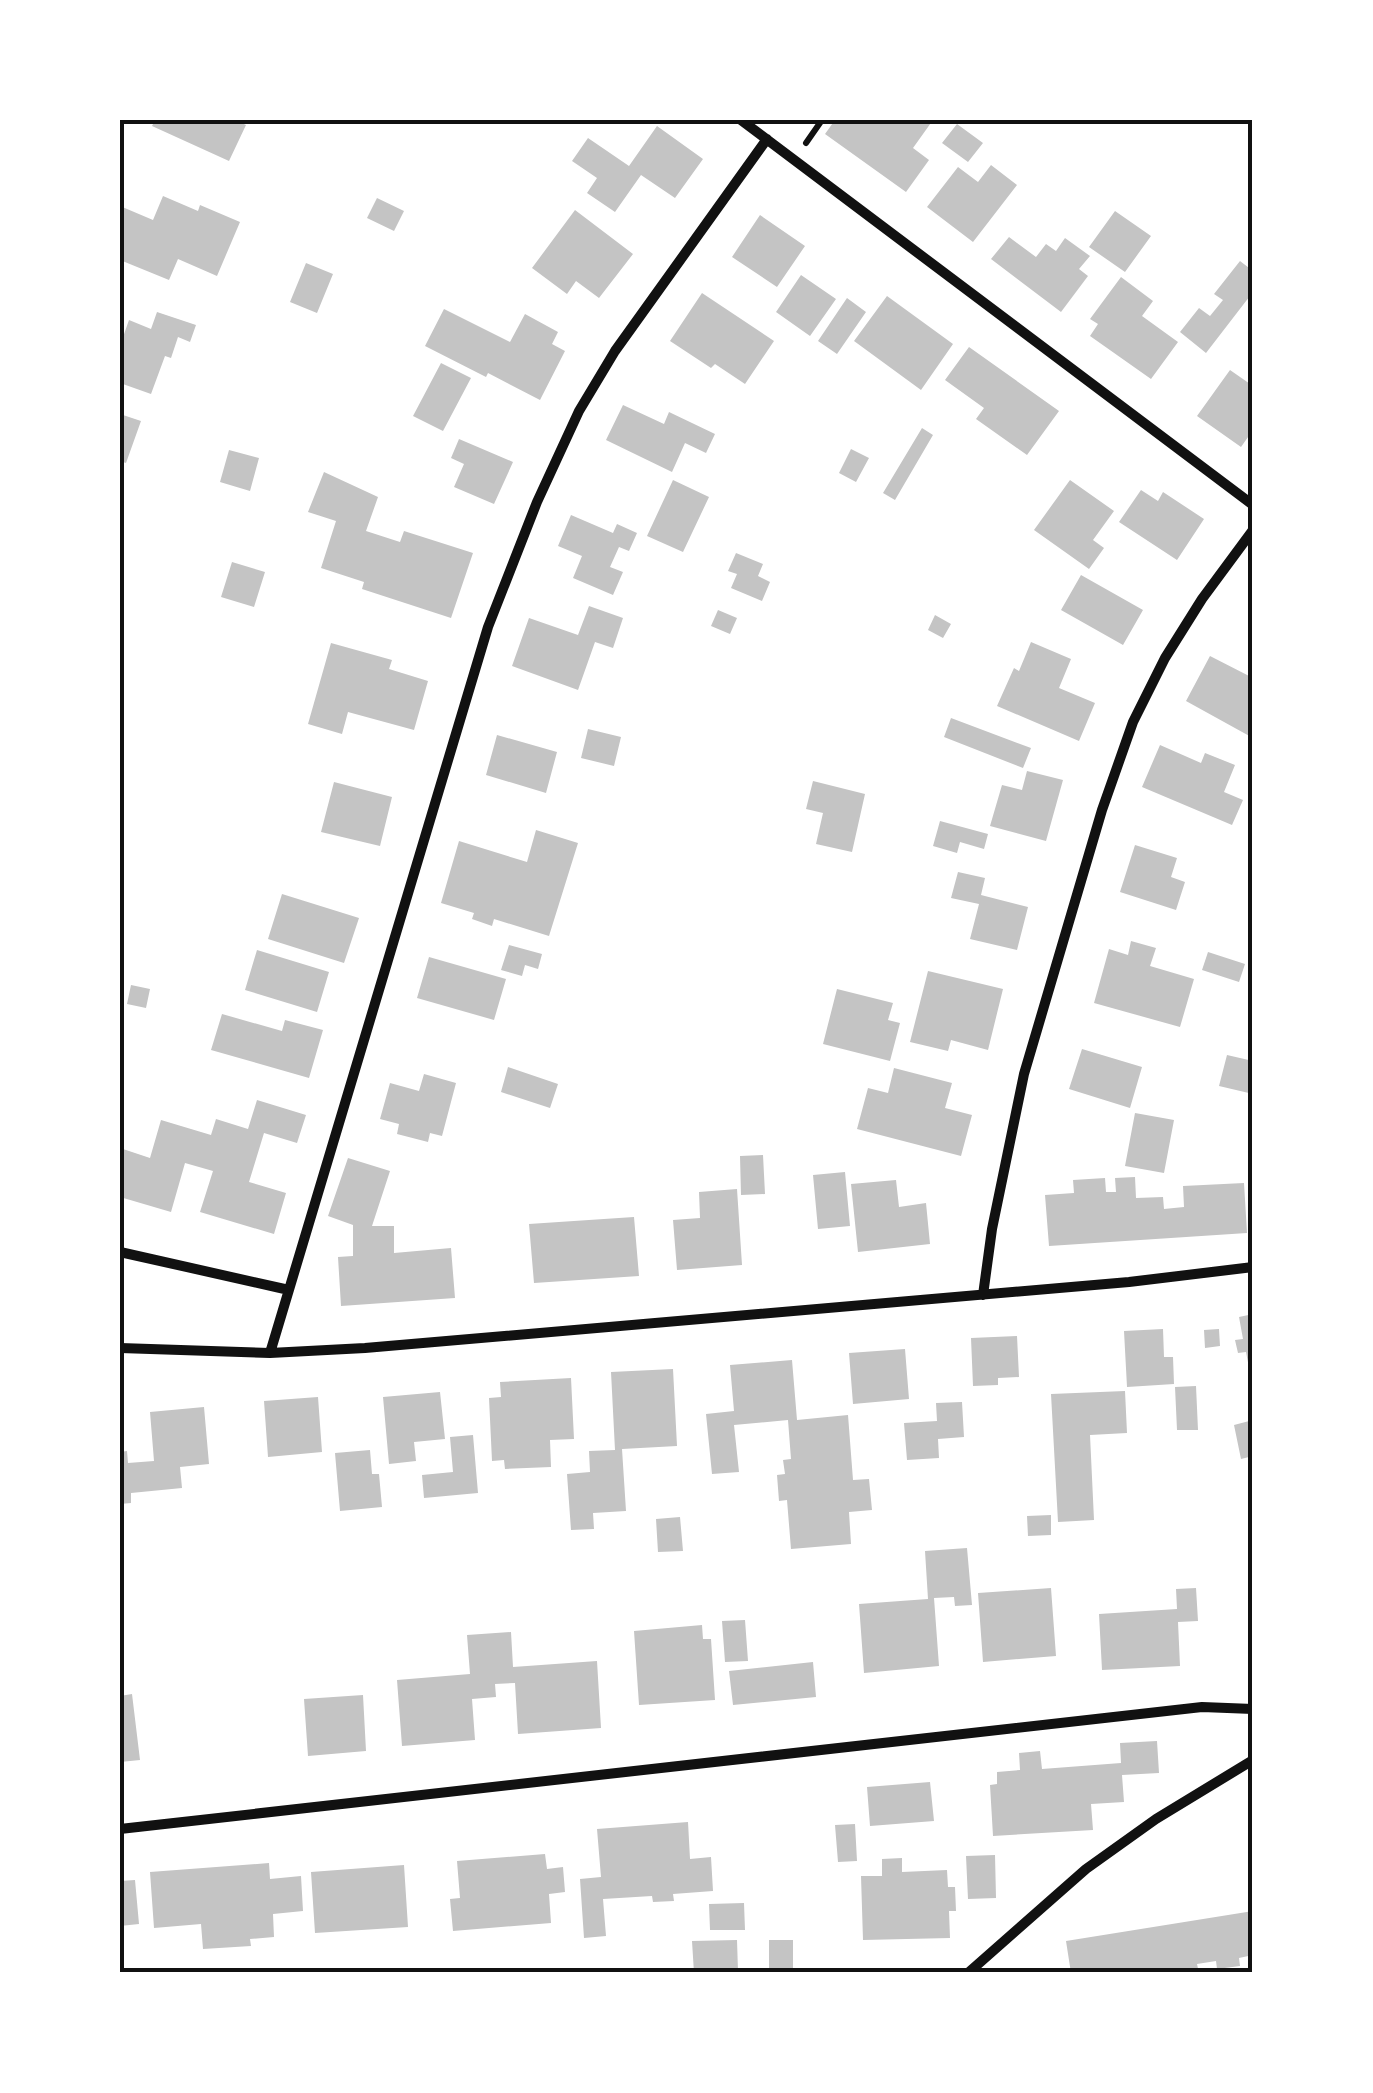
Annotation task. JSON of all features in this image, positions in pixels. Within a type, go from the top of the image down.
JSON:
[{"type":"street","points":[[741,120],[1253,505]]},
{"type":"street","points":[[270,1353],[488,627],[537,502],[579,411],[615,351],[766,139]]},
{"type":"street","points":[[983,1295],[1024,1074],[1120,758],[1165,658],[1253,530]]},
{"type":"street","points":[[120,1252],[289,1290]]},
{"type":"street","points":[[120,1348],[270,1353],[365,1348],[1129,1282],[1253,1267]]},
{"type":"street","points":[[120,1829],[1202,1707],[1253,1709]]},
{"type":"street","points":[[968,1973],[1086,1869],[1156,1819],[1253,1760]]},
{"type":"building","points":[[155,120],[235,120],[246,125],[229,161],[152,126]]},
{"type":"building","points":[[835,120],[933,120],[913,148],[929,160],[906,192],[825,134]]},
{"type":"building","points":[[957,124],[983,143],[968,162],[942,143]]},
{"type":"building","points":[[657,126],[703,159],[675,198],[641,175],[615,212],[587,193],[597,178],[572,161],[588,138],[629,166]]},
{"type":"building","points":[[991,165],[1017,185],[973,242],[927,207],[958,167],[978,182]]},
{"type":"building","points":[[163,196],[198,211],[200,205],[240,222],[217,276],[178,259],[169,280],[120,260],[120,206],[153,220]]},
{"type":"building","points":[[377,198],[404,211],[394,231],[367,218]]},
{"type":"building","points":[[575,210],[633,254],[599,298],[576,281],[567,294],[532,268]]},
{"type":"building","points":[[1115,211],[1151,236],[1125,272],[1089,247]]},
{"type":"building","points":[[760,215],[805,246],[777,287],[732,257]]},
{"type":"building","points":[[1009,237],[1036,257],[1046,244],[1056,251],[1065,238],[1090,256],[1079,269],[1088,276],[1061,312],[991,259]]},
{"type":"building","points":[[1240,261],[1253,271],[1253,292],[1206,353],[1180,332],[1199,308],[1210,316],[1223,300],[1214,294]]},
{"type":"building","points":[[306,263],[333,274],[317,313],[290,302]]},
{"type":"building","points":[[801,275],[836,299],[810,336],[776,312]]},
{"type":"building","points":[[1121,277],[1153,301],[1142,316],[1178,342],[1151,379],[1090,336],[1098,324],[1090,319]]},
{"type":"building","points":[[702,293],[774,341],[745,384],[715,364],[711,368],[670,341]]},
{"type":"building","points":[[887,296],[953,344],[921,390],[854,341]]},
{"type":"building","points":[[847,298],[866,312],[837,354],[818,341]]},
{"type":"building","points":[[444,309],[510,342],[525,314],[558,332],[552,344],[565,351],[540,400],[425,346]]},
{"type":"building","points":[[157,312],[196,325],[190,342],[178,337],[171,358],[165,356],[151,394],[120,383],[120,336],[123,337],[129,320],[151,329]]},
{"type":"building","points":[[969,347],[1059,411],[1027,455],[976,419],[984,408],[945,380]]},
{"type":"building","points":[[441,363],[471,378],[443,431],[413,416]]},
{"type":"building","points":[[1230,370],[1253,386],[1253,430],[1241,447],[1197,416]]},
{"type":"building","points":[[623,405],[664,424],[669,412],[715,434],[706,453],[685,443],[672,472],[606,440]]},
{"type":"building","points":[[120,414],[141,421],[126,463],[120,461]]},
{"type":"building","points":[[922,428],[933,435],[895,500],[883,493]]},
{"type":"building","points":[[459,439],[513,462],[494,504],[454,487],[464,464],[451,458]]},
{"type":"building","points":[[851,449],[869,458],[856,482],[839,473]]},
{"type":"building","points":[[229,450],[259,458],[250,491],[220,482]]},
{"type":"building","points":[[324,472],[378,497],[366,531],[400,542],[404,531],[473,553],[451,618],[362,589],[364,582],[321,568],[336,521],[308,512]]},
{"type":"building","points":[[673,480],[709,497],[683,552],[647,536]]},
{"type":"building","points":[[1070,480],[1114,511],[1093,540],[1104,548],[1089,569],[1034,530]]},
{"type":"building","points":[[1141,490],[1158,501],[1163,492],[1204,519],[1177,560],[1119,522]]},
{"type":"building","points":[[571,515],[613,533],[617,524],[637,533],[629,551],[619,547],[610,567],[623,572],[613,595],[573,578],[582,556],[558,546]]},
{"type":"building","points":[[736,553],[763,564],[758,576],[770,582],[762,601],[731,588],[737,574],[728,571]]},
{"type":"building","points":[[232,562],[265,572],[254,607],[221,597]]},
{"type":"building","points":[[1081,575],[1143,610],[1123,645],[1061,610]]},
{"type":"building","points":[[589,606],[623,618],[613,648],[595,642],[578,690],[512,666],[529,618],[578,635]]},
{"type":"building","points":[[718,610],[737,618],[730,634],[711,626]]},
{"type":"building","points":[[935,615],[951,624],[943,638],[928,630]]},
{"type":"building","points":[[1031,642],[1071,659],[1059,688],[1095,703],[1079,741],[997,706],[1014,668],[1019,671]]},
{"type":"building","points":[[331,643],[392,660],[389,669],[428,681],[414,730],[348,712],[342,734],[308,724]]},
{"type":"building","points":[[1210,656],[1253,678],[1253,738],[1186,701]]},
{"type":"building","points":[[951,718],[1031,748],[1023,768],[944,737]]},
{"type":"building","points":[[588,729],[621,737],[614,766],[581,758]]},
{"type":"building","points":[[497,735],[557,752],[546,793],[486,775]]},
{"type":"building","points":[[1160,745],[1201,763],[1205,753],[1235,765],[1224,792],[1243,800],[1232,825],[1142,787]]},
{"type":"building","points":[[1027,771],[1063,780],[1046,841],[990,826],[1002,785],[1022,790]]},
{"type":"building","points":[[813,781],[865,794],[852,852],[816,844],[823,813],[806,809]]},
{"type":"building","points":[[334,782],[392,797],[380,846],[321,832]]},
{"type":"building","points":[[940,821],[988,834],[984,849],[960,842],[957,853],[933,846]]},
{"type":"building","points":[[536,830],[578,843],[549,936],[494,919],[492,926],[472,919],[474,913],[441,903],[459,841],[527,862]]},
{"type":"building","points":[[1135,845],[1177,858],[1171,877],[1185,882],[1176,910],[1120,892]]},
{"type":"building","points":[[958,872],[985,878],[981,895],[1028,907],[1017,950],[970,939],[979,904],[951,898]]},
{"type":"building","points":[[282,894],[359,918],[344,963],[268,939]]},
{"type":"building","points":[[1131,941],[1156,948],[1150,966],[1194,979],[1180,1027],[1094,1003],[1109,949],[1128,955]]},
{"type":"building","points":[[509,945],[542,954],[538,969],[525,965],[522,976],[501,970]]},
{"type":"building","points":[[257,950],[329,972],[317,1012],[245,990]]},
{"type":"building","points":[[1208,952],[1245,964],[1239,982],[1202,970]]},
{"type":"building","points":[[429,957],[506,979],[494,1020],[417,998]]},
{"type":"building","points":[[928,971],[1003,989],[988,1050],[951,1040],[948,1051],[910,1042]]},
{"type":"building","points":[[131,985],[150,989],[146,1008],[127,1004]]},
{"type":"building","points":[[837,989],[893,1003],[888,1020],[900,1023],[890,1061],[823,1044]]},
{"type":"building","points":[[222,1014],[282,1031],[285,1020],[323,1030],[309,1078],[211,1050]]},
{"type":"building","points":[[1082,1049],[1142,1067],[1130,1108],[1069,1089]]},
{"type":"building","points":[[1227,1055],[1253,1061],[1253,1094],[1219,1086]]},
{"type":"building","points":[[508,1067],[558,1084],[550,1108],[501,1092]]},
{"type":"building","points":[[894,1068],[952,1083],[945,1108],[972,1115],[961,1156],[857,1129],[868,1088],[888,1093]]},
{"type":"building","points":[[424,1074],[456,1083],[442,1136],[430,1133],[428,1142],[397,1134],[399,1124],[380,1119],[390,1083],[419,1091]]},
{"type":"building","points":[[257,1100],[306,1115],[297,1143],[264,1133],[249,1182],[286,1193],[274,1234],[200,1212],[213,1171],[185,1163],[171,1212],[120,1197],[120,1148],[150,1158],[161,1120],[211,1135],[216,1119],[248,1129]]},
{"type":"building","points":[[1135,1113],[1174,1120],[1164,1173],[1125,1166]]},
{"type":"building","points":[[763,1155],[765,1194],[741,1195],[740,1156]]},
{"type":"building","points":[[348,1158],[390,1171],[372,1226],[394,1226],[394,1253],[451,1248],[455,1298],[341,1306],[338,1257],[353,1256],[353,1225],[328,1216]]},
{"type":"building","points":[[845,1172],[850,1226],[818,1229],[813,1175]]},
{"type":"building","points":[[1135,1177],[1136,1198],[1163,1197],[1164,1209],[1184,1207],[1183,1186],[1244,1183],[1247,1233],[1049,1246],[1045,1195],[1074,1193],[1073,1180],[1105,1178],[1106,1192],[1116,1192],[1115,1178]]},
{"type":"building","points":[[896,1180],[899,1207],[926,1203],[930,1244],[858,1252],[851,1184]]},
{"type":"building","points":[[737,1189],[742,1265],[677,1270],[673,1220],[700,1218],[699,1192]]},
{"type":"building","points":[[634,1217],[639,1276],[534,1283],[529,1224]]},
{"type":"building","points":[[1253,1314],[1251,1378],[1246,1352],[1238,1353],[1235,1340],[1243,1339],[1239,1317]]},
{"type":"building","points":[[1163,1329],[1164,1357],[1173,1357],[1174,1384],[1127,1387],[1124,1331]]},
{"type":"building","points":[[1219,1329],[1220,1346],[1205,1348],[1204,1330]]},
{"type":"building","points":[[1017,1336],[1019,1377],[998,1378],[998,1385],[973,1386],[971,1338]]},
{"type":"building","points":[[905,1349],[909,1399],[853,1404],[849,1353]]},
{"type":"building","points":[[792,1360],[797,1420],[848,1415],[853,1480],[869,1479],[872,1510],[849,1512],[851,1544],[791,1549],[787,1500],[779,1501],[777,1475],[785,1474],[783,1460],[791,1459],[788,1420],[734,1425],[739,1472],[712,1474],[706,1414],[734,1411],[730,1365]]},
{"type":"building","points":[[673,1369],[677,1446],[622,1449],[626,1511],[593,1513],[594,1529],[571,1530],[567,1474],[590,1472],[589,1451],[615,1450],[611,1372]]},
{"type":"building","points":[[571,1378],[574,1439],[550,1440],[551,1467],[505,1469],[504,1460],[492,1461],[489,1398],[501,1397],[500,1382]]},
{"type":"building","points":[[1196,1386],[1198,1430],[1177,1430],[1175,1387]]},
{"type":"building","points":[[1125,1391],[1127,1433],[1090,1435],[1094,1520],[1058,1522],[1051,1394]]},
{"type":"building","points":[[440,1392],[445,1439],[414,1442],[416,1461],[389,1464],[383,1397]]},
{"type":"building","points":[[318,1397],[322,1452],[268,1457],[264,1401]]},
{"type":"building","points":[[962,1402],[964,1437],[938,1439],[939,1458],[907,1460],[904,1423],[937,1421],[936,1403]]},
{"type":"building","points":[[204,1407],[209,1464],[180,1467],[182,1488],[131,1493],[131,1503],[120,1504],[120,1452],[127,1451],[128,1463],[154,1461],[150,1412]]},
{"type":"building","points":[[1253,1420],[1253,1456],[1241,1459],[1234,1425]]},
{"type":"building","points":[[473,1435],[478,1493],[424,1498],[422,1475],[453,1472],[450,1437]]},
{"type":"building","points":[[370,1450],[372,1474],[379,1474],[382,1507],[340,1511],[335,1453]]},
{"type":"building","points":[[1051,1515],[1051,1535],[1028,1536],[1027,1516]]},
{"type":"building","points":[[680,1517],[683,1551],[658,1552],[656,1519]]},
{"type":"building","points":[[967,1548],[972,1605],[955,1606],[954,1597],[934,1598],[939,1666],[864,1673],[859,1604],[928,1599],[925,1551]]},
{"type":"building","points":[[1051,1588],[1056,1656],[983,1662],[978,1593]]},
{"type":"building","points":[[1196,1588],[1198,1621],[1178,1622],[1180,1666],[1102,1670],[1099,1614],[1177,1609],[1176,1589]]},
{"type":"building","points":[[745,1620],[748,1661],[725,1662],[722,1621]]},
{"type":"building","points":[[702,1625],[703,1639],[711,1639],[715,1700],[639,1705],[634,1631]]},
{"type":"building","points":[[511,1632],[513,1667],[597,1661],[601,1728],[518,1734],[515,1683],[495,1684],[496,1697],[472,1699],[475,1740],[402,1746],[397,1680],[470,1674],[467,1635]]},
{"type":"building","points":[[813,1662],[816,1697],[733,1705],[729,1671]]},
{"type":"building","points":[[132,1694],[140,1760],[120,1762],[120,1696]]},
{"type":"building","points":[[363,1695],[366,1751],[308,1756],[304,1699]]},
{"type":"building","points":[[1157,1741],[1159,1773],[1122,1775],[1124,1802],[1091,1804],[1093,1830],[993,1836],[990,1785],[997,1784],[997,1772],[1020,1770],[1019,1753],[1040,1751],[1042,1769],[1121,1763],[1120,1743]]},
{"type":"building","points":[[930,1782],[934,1821],[870,1826],[867,1787]]},
{"type":"building","points":[[688,1822],[690,1859],[711,1857],[713,1891],[673,1894],[674,1901],[653,1902],[652,1896],[603,1899],[606,1936],[584,1938],[580,1879],[601,1877],[597,1829]]},
{"type":"building","points":[[855,1824],[857,1861],[838,1862],[835,1825]]},
{"type":"building","points":[[545,1854],[547,1869],[563,1867],[565,1892],[549,1894],[551,1923],[453,1931],[450,1899],[460,1898],[457,1861]]},
{"type":"building","points":[[995,1855],[996,1898],[968,1899],[966,1856]]},
{"type":"building","points":[[902,1858],[902,1872],[947,1870],[948,1887],[955,1887],[956,1911],[949,1911],[950,1938],[863,1940],[861,1876],[882,1876],[882,1859]]},
{"type":"building","points":[[269,1863],[270,1879],[301,1876],[303,1911],[273,1914],[274,1937],[250,1939],[251,1946],[203,1949],[201,1924],[154,1928],[150,1872]]},
{"type":"building","points":[[404,1865],[408,1927],[315,1933],[311,1872]]},
{"type":"building","points":[[135,1880],[139,1924],[120,1926],[120,1881]]},
{"type":"building","points":[[744,1903],[745,1930],[710,1930],[709,1904]]},
{"type":"building","points":[[1253,1911],[1253,1955],[1239,1958],[1240,1966],[1217,1969],[1216,1961],[1197,1964],[1199,1973],[1173,1973],[1172,1968],[1156,1973],[1071,1973],[1066,1941]]},
{"type":"building","points":[[737,1940],[738,1971],[694,1973],[692,1941]]},
{"type":"building","points":[[769,1940],[793,1940],[793,1973],[769,1973]]}]
